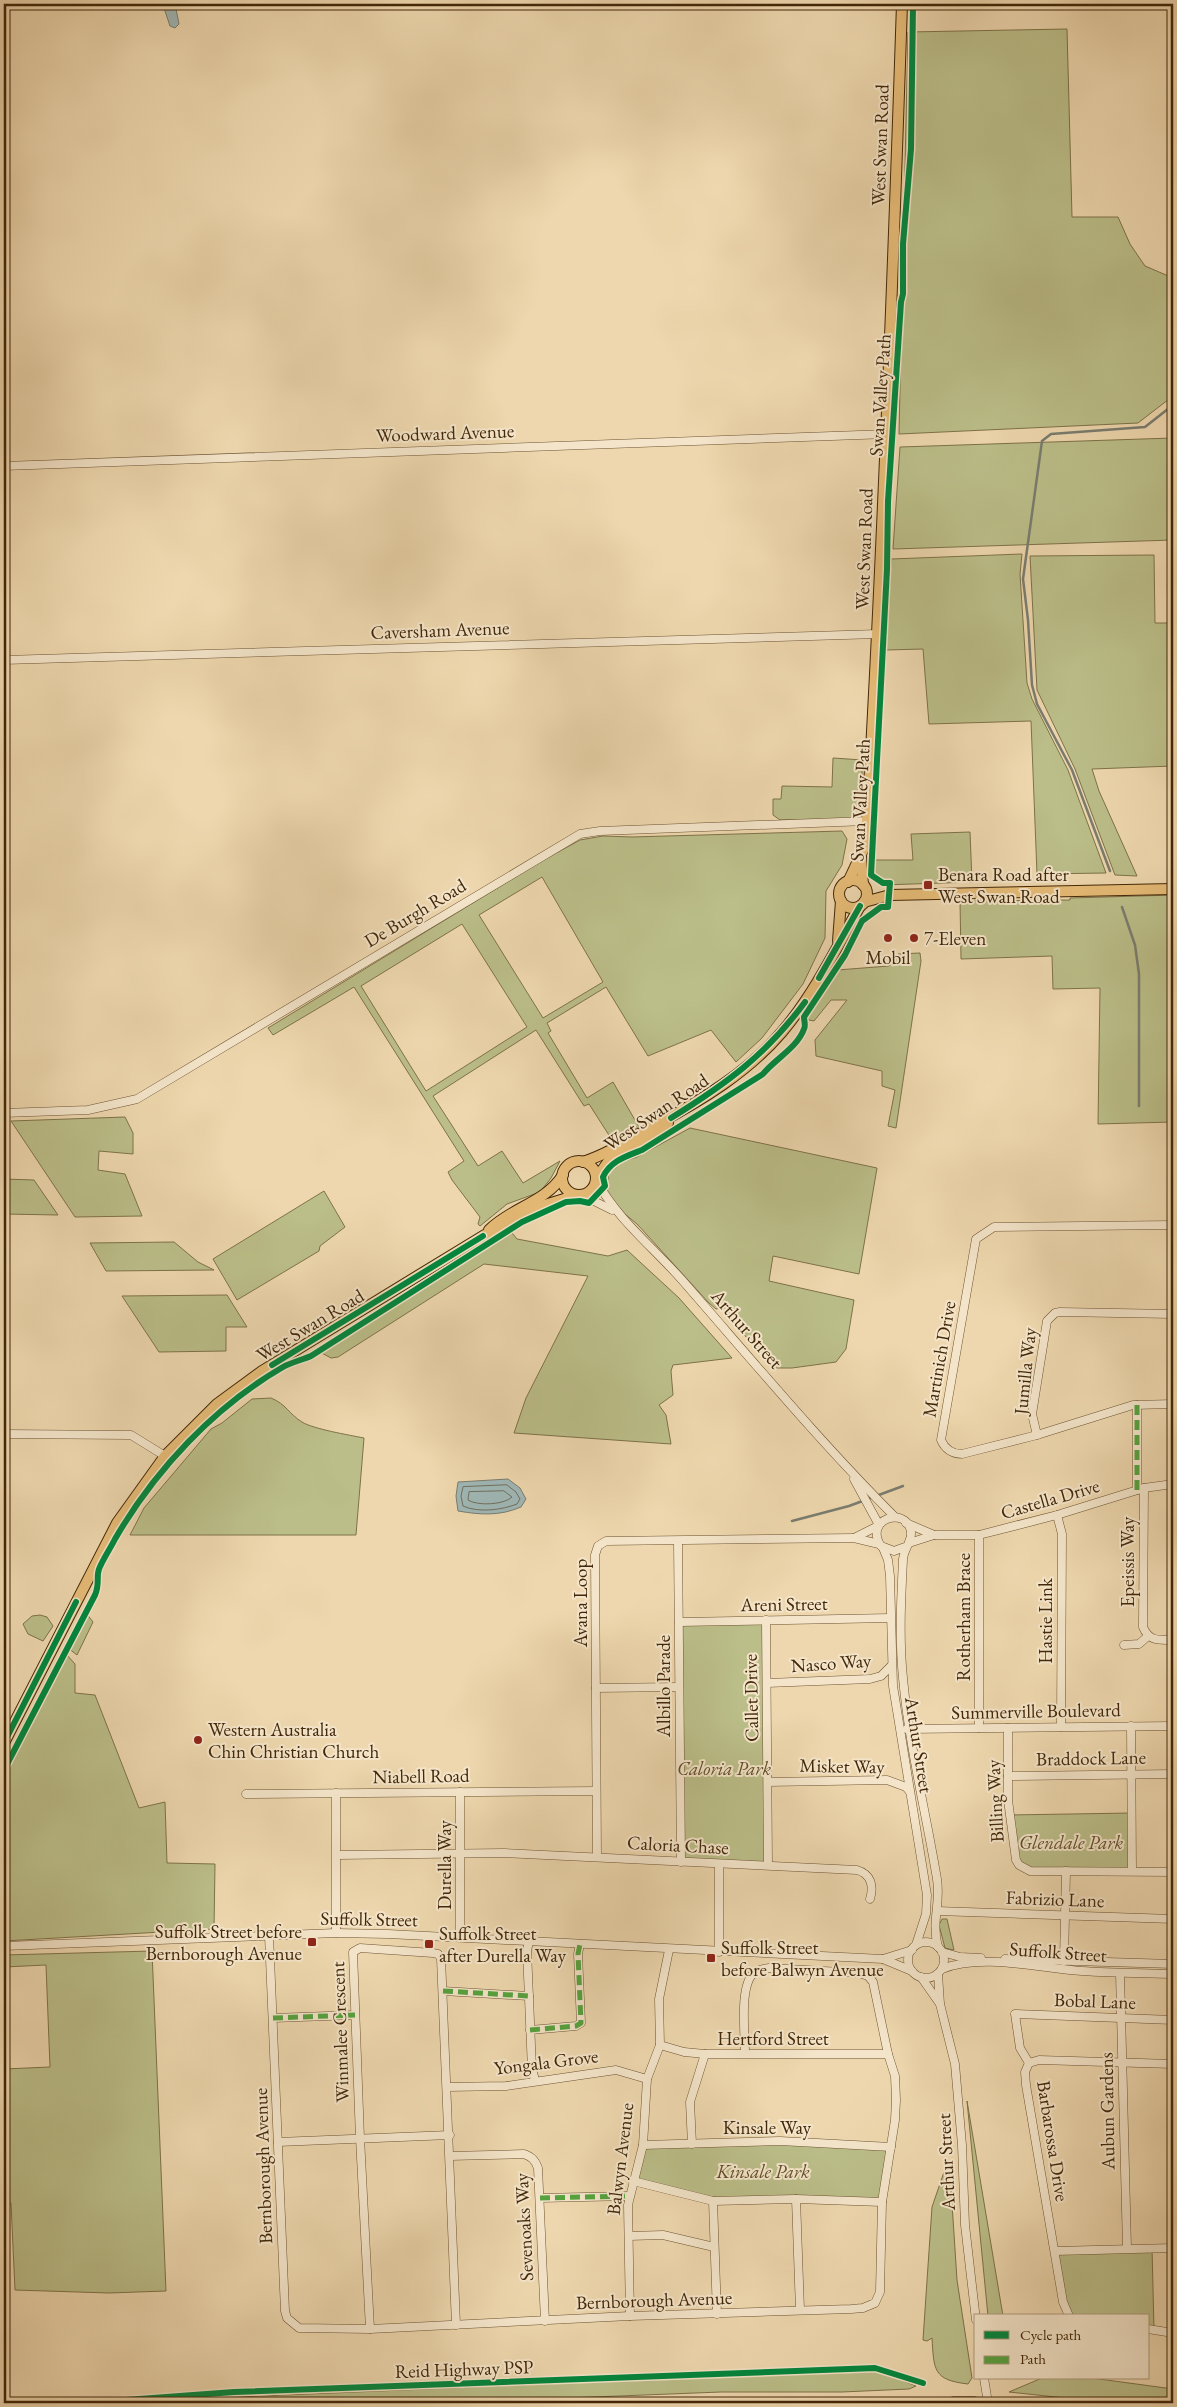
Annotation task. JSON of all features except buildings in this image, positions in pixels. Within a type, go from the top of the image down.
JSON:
[{"type":"highway","points":[[953,2403],[975,2403]]},
{"type":"main road","name":"West Swan Road","points":[[848,882],[864,848],[867,821],[878,634],[882,515],[888,434],[902,4]]},
{"type":"main road","name":"West Swan Road","points":[[861,856],[864,886]]},
{"type":"main road","points":[[888,896],[855,881],[848,882],[840,889],[841,901],[850,908],[888,896],[1173,888]]},
{"type":"main road","points":[[862,904],[866,894],[864,886]]},
{"type":"main road","name":"West Swan Road","points":[[838,942],[841,901]]},
{"type":"main road","name":"West Swan Road","points":[[583,1162],[622,1146],[671,1118],[721,1086],[765,1050],[809,996],[838,942],[862,904]]},
{"type":"main road","name":"West Swan Road","points":[[596,1179],[608,1162],[651,1138],[671,1118]]},
{"type":"main road","points":[[583,1162],[592,1168],[596,1179],[591,1190],[579,1195],[570,1192],[564,1186],[562,1175],[570,1164],[583,1162]]},
{"type":"main road","name":"West Swan Road","points":[[483,1236],[502,1218],[542,1197],[556,1184],[562,1175]]},
{"type":"main road","name":"West Swan Road","points":[[4,1743],[108,1538],[165,1456],[218,1404],[262,1371],[483,1236],[535,1208],[579,1195]]},
{"type":"street","name":"Woodward Avenue","points":[[4,466],[888,434]]},
{"type":"street","name":"Caversham Avenue","points":[[4,660],[878,634]]},
{"type":"street","name":"De Burgh Road","points":[[4,1113],[88,1110],[137,1100],[580,834],[600,831],[867,821]]},
{"type":"street","name":"Arthur Street","points":[[596,1179],[616,1212],[669,1264],[849,1471],[895,1517]]},
{"type":"street","name":"Arthur Street","points":[[579,1195],[616,1212]]},
{"type":"street","name":"Martinich Drive","points":[[1173,1226],[994,1227],[976,1239],[941,1440],[944,1446],[955,1454],[1037,1435],[1137,1405],[1173,1404]]},
{"type":"street","name":"Jumilla Way","points":[[1037,1435],[1032,1414],[1046,1320],[1060,1312],[1173,1314]]},
{"type":"street","name":"Epeissis Way","points":[[1137,1405],[1141,1489],[1143,1627],[1148,1636]]},
{"type":"street","points":[[4,1434],[131,1435],[165,1456]]},
{"type":"street","name":"Arthur Street","points":[[849,1471],[879,1526]]},
{"type":"street","name":"Castella Drive","points":[[906,1523],[934,1534],[980,1535],[1056,1515],[1141,1489],[1173,1484]]},
{"type":"street","name":"Hastie Link","points":[[1056,1515],[1062,1534],[1061,1727]]},
{"type":"street","points":[[895,1517],[906,1523],[911,1532],[907,1545],[894,1551],[881,1546],[876,1535],[879,1526],[886,1519],[895,1517]]},
{"type":"street","name":"Avana Loop","points":[[854,1538],[879,1526]]},
{"type":"street","name":"Castella Drive","points":[[907,1545],[934,1534]]},
{"type":"street","name":"Rotherham Brace","points":[[979,1728],[980,1535]]},
{"type":"street","name":"Avana Loop","points":[[598,1857],[595,1550],[606,1541],[854,1538],[881,1546]]},
{"type":"street","name":"Albillo Parade","points":[[678,1541],[681,1862]]},
{"type":"street","name":"Arthur Street","points":[[907,1545],[902,1588],[903,1677],[937,1882],[934,1928],[940,1949]]},
{"type":"street","name":"Arthur Street","points":[[881,1546],[888,1560],[890,1576],[891,1666],[927,1895],[926,1914],[914,1948]]},
{"type":"street","name":"Areni Street","points":[[679,1622],[890,1618]]},
{"type":"street","name":"Callet Drive","points":[[766,1620],[768,1865]]},
{"type":"street","points":[[1124,1645],[1139,1644],[1148,1636],[1158,1640],[1173,1640]]},
{"type":"street","name":"Nasco Way","points":[[768,1683],[870,1679],[881,1676],[891,1666]]},
{"type":"street","points":[[596,1688],[679,1687]]},
{"type":"street","points":[[1131,1726],[1132,1870]]},
{"type":"street","name":"Summerville Boulevard","points":[[900,1731],[911,1728],[1173,1726]]},
{"type":"street","name":"Billing Way","points":[[1008,1728],[1009,1816],[1016,1860],[1024,1869],[1030,1871],[1132,1870],[1173,1872]]},
{"type":"street","name":"Braddock Lane","points":[[1008,1776],[1173,1774]]},
{"type":"street","name":"Misket Way","points":[[768,1782],[887,1780],[906,1787],[911,1794]]},
{"type":"street","name":"Niabell Road","points":[[246,1794],[596,1791]]},
{"type":"street","name":"Durella Way","points":[[460,1792],[460,1937]]},
{"type":"street","points":[[336,1793],[336,1933]]},
{"type":"street","name":"Caloria Chase","points":[[337,1855],[504,1853],[768,1865],[863,1872],[871,1882],[873,1890],[870,1899]]},
{"type":"street","points":[[719,1864],[719,1952]]},
{"type":"street","points":[[1064,1961],[1066,1871]]},
{"type":"street","name":"Fabrizio Lane","points":[[936,1911],[1173,1918]]},
{"type":"street","name":"Suffolk Street","points":[[4,1946],[336,1933],[460,1937],[669,1950],[883,1959],[912,1971]]},
{"type":"street","name":"Bernborough Avenue","points":[[269,1935],[285,2311],[287,2318],[299,2328],[370,2329],[630,2316],[863,2308],[875,2303],[880,2292],[882,2202],[892,2147],[896,2100],[895,2076],[888,2054],[874,1985],[868,1976],[859,1973],[769,1968],[754,1972],[747,1981],[745,1996],[745,2053]]},
{"type":"street","points":[[529,1941],[527,1951],[530,2030],[532,2069],[535,2080]]},
{"type":"street","points":[[927,1943],[940,1949],[944,1962],[940,1972],[930,1978],[921,1977],[912,1971],[908,1958],[914,1948],[927,1943]]},
{"type":"street","points":[[530,2030],[576,2026],[581,2023],[578,1956],[580,1944]]},
{"type":"street","name":"Winmalee Crescent","points":[[370,2329],[353,1952],[357,1948],[438,1954],[441,1958],[450,2135],[456,2325]]},
{"type":"street","name":"Suffolk Street","points":[[883,1959],[914,1948]]},
{"type":"street","name":"Suffolk Street","points":[[940,1949],[960,1957],[1173,1964]]},
{"type":"street","name":"Balwyn Avenue","points":[[630,2316],[629,2196],[643,2145],[647,2079],[660,2045],[659,1999],[669,1950]]},
{"type":"street","name":"Suffolk Street","points":[[940,1972],[958,1963],[978,1963],[1120,1973],[1173,1974]]},
{"type":"street","name":"Arthur Street","points":[[940,1972],[940,2004],[955,2064],[965,2225],[975,2314]]},
{"type":"street","name":"Aubun Gardens","points":[[1120,1973],[1127,2248]]},
{"type":"street","name":"Arthur Street","points":[[921,1977],[940,2004]]},
{"type":"street","points":[[442,1992],[529,1996]]},
{"type":"street","name":"Bobal Lane","points":[[1029,2063],[1020,2048],[1015,2014],[1173,2020]]},
{"type":"street","points":[[272,2018],[356,2015]]},
{"type":"street","name":"Hertford Street","points":[[660,2045],[684,2052],[705,2054],[888,2054]]},
{"type":"street","points":[[692,2144],[690,2102],[705,2054]]},
{"type":"street","name":"Barbarossa Drive","points":[[1068,2314],[1063,2302],[1025,2077],[1029,2063],[1039,2060],[1173,2064]]},
{"type":"street","name":"Yongala Grove","points":[[448,2087],[506,2086],[535,2080],[616,2070],[647,2079]]},
{"type":"street","points":[[278,2142],[450,2135]]},
{"type":"street","name":"Kinsale Way","points":[[643,2145],[780,2142],[892,2147]]},
{"type":"street","name":"Sevenoaks Way","points":[[450,2156],[515,2153],[533,2157],[538,2168],[545,2321]]},
{"type":"street","points":[[633,2181],[713,2201],[796,2199],[882,2202]]},
{"type":"street","points":[[540,2198],[629,2196]]},
{"type":"street","points":[[796,2199],[800,2310]]},
{"type":"street","points":[[713,2201],[717,2314]]},
{"type":"street","points":[[628,2236],[663,2235],[714,2247]]},
{"type":"street","points":[[1055,2251],[1173,2248]]},
{"type":"street","points":[[1150,2329],[1173,2332]]},
{"type":"street","points":[[984,2380],[988,2403]]},
{"type":"green space","points":[[1067,29],[1072,217],[1118,217],[1130,244],[1145,266],[1173,278],[1173,396],[1138,423],[899,434],[908,32]]},
{"type":"green space","points":[[1173,438],[1173,540],[893,549],[900,447]]},
{"type":"green space","points":[[1022,554],[1020,574],[1027,683],[1032,699],[1068,770],[1106,873],[1037,874],[1031,721],[929,724],[923,649],[886,650],[891,559]]},
{"type":"green space","points":[[1154,555],[1155,623],[1173,623],[1173,766],[1092,769],[1099,791],[1137,876],[1115,875],[1075,769],[1037,690],[1030,556]]},
{"type":"green space","points":[[833,758],[863,760],[859,812],[856,815],[844,819],[780,820],[773,815],[773,799],[781,799],[782,786],[832,787]]},
{"type":"green space","points":[[842,831],[847,839],[842,865],[826,891],[825,938],[803,984],[762,1038],[736,1062],[711,1030],[648,1056],[606,987],[547,1023],[551,1031],[548,1033],[587,1098],[613,1082],[639,1127],[614,1143],[589,1104],[584,1106],[536,1030],[433,1096],[478,1166],[502,1151],[523,1183],[560,1161],[551,1178],[540,1192],[507,1204],[480,1226],[478,1224],[480,1217],[448,1172],[464,1161],[354,987],[273,1035],[268,1028],[540,862],[580,840],[603,836],[632,837]],"holes":[[[542,877],[603,982],[543,1018],[479,915]],[[462,924],[527,1027],[426,1091],[361,986]]]},
{"type":"green space","points":[[970,832],[972,882],[882,885],[873,878],[873,860],[913,860],[911,834]]},
{"type":"green space","points":[[1173,895],[1173,1122],[1098,1124],[1100,988],[1053,989],[1052,956],[961,959],[960,901],[1070,900],[1070,898]]},
{"type":"green space","points":[[920,953],[921,961],[896,1128],[888,1126],[895,1090],[882,1086],[882,1071],[816,1056],[815,1040],[847,1000],[831,1000],[814,1021],[806,1017],[837,970],[889,966],[898,954]]},
{"type":"green space","points":[[125,1117],[133,1133],[133,1154],[99,1151],[98,1170],[125,1174],[142,1216],[75,1217],[11,1121]]},
{"type":"green space","points":[[690,1128],[877,1168],[859,1274],[773,1256],[769,1281],[854,1300],[846,1349],[836,1362],[792,1368],[773,1368],[721,1308],[716,1309],[709,1303],[637,1224],[614,1205],[606,1190],[609,1173],[624,1161],[637,1157]]},
{"type":"green space","points":[[4,1179],[34,1180],[58,1215],[4,1214]]},
{"type":"green space","points":[[324,1191],[345,1227],[320,1246],[319,1251],[237,1300],[213,1259]]},
{"type":"green space","points":[[512,1233],[517,1239],[608,1256],[627,1250],[679,1298],[732,1358],[673,1365],[671,1371],[673,1395],[659,1405],[666,1415],[671,1444],[514,1433],[526,1398],[588,1276],[484,1264],[338,1357],[331,1358],[320,1352]]},
{"type":"green space","points":[[174,1242],[198,1262],[214,1270],[106,1271],[90,1243]]},
{"type":"green space","points":[[227,1295],[247,1327],[226,1327],[226,1351],[159,1352],[122,1296]]},
{"type":"green space","points":[[271,1398],[307,1425],[364,1438],[356,1535],[130,1535],[144,1508],[211,1429],[222,1423],[252,1399]]},
{"type":"green space","points":[[86,1613],[93,1622],[77,1655],[68,1648]]},
{"type":"green space","points":[[40,1615],[47,1617],[53,1626],[43,1641],[28,1634],[23,1624],[32,1616]]},
{"type":"green space","name":"Caloria Park","points":[[766,1620],[768,1865],[681,1862],[679,1622]]},
{"type":"green space","points":[[66,1654],[75,1664],[75,1693],[95,1695],[139,1808],[165,1802],[167,1863],[215,1864],[214,1929],[4,1941],[4,1774]]},
{"type":"green space","name":"Glendale Park","points":[[1132,1813],[1132,1870],[1030,1871],[1019,1865],[1009,1815]]},
{"type":"green space","points":[[942,1919],[947,1919],[954,1950],[945,1948],[939,1925]]},
{"type":"green space","points":[[152,1951],[166,2291],[109,2293],[15,2290],[11,2203],[4,2202],[4,2097],[6,2096],[4,2069],[50,2067],[46,1965],[4,1967],[4,1955]]},
{"type":"green space","points":[[967,2101],[1003,2314],[988,2314]]},
{"type":"green space","name":"Kinsale Park","points":[[780,2141],[891,2147],[882,2202],[713,2201],[633,2181],[643,2145]]},
{"type":"green space","points":[[944,2172],[950,2173],[957,2280],[972,2378],[968,2384],[948,2380],[942,2376],[935,2366],[932,2338],[927,2341],[923,2340],[932,2207]]},
{"type":"green space","points":[[1152,2248],[1154,2330],[1150,2329],[1150,2314],[1069,2314],[1055,2251]]},
{"type":"green space","points":[[879,2371],[916,2386],[909,2389],[842,2392],[721,2392],[439,2403],[100,2403]]},
{"type":"green space","points":[[1037,2380],[1107,2380],[1173,2389],[1173,2403],[1112,2403],[1009,2392]]},
{"type":"water","points":[[166,4],[175,4],[179,24],[175,28],[170,26],[164,8]]},
{"type":"water","points":[[508,1479],[520,1488],[526,1499],[521,1507],[506,1512],[490,1514],[458,1511],[456,1496],[458,1482]]},
{"type":"waterway","points":[[1110,871],[1072,770],[1037,704],[1032,685],[1028,620],[1023,579],[1042,441],[1051,434],[1145,427],[1173,405]]},
{"type":"waterway","points":[[1122,907],[1135,945],[1139,974],[1139,1106]]},
{"type":"waterway","points":[[792,1521],[849,1506],[903,1486]]},
{"type":"marked path","points":[[1137,1405],[1137,1490]]},
{"type":"marked path","points":[[530,2030],[576,2026],[581,2023],[578,1954],[580,1944]]},
{"type":"marked path","points":[[443,1991],[529,1996]]},
{"type":"marked path","points":[[273,2018],[355,2015]]},
{"type":"marked path","points":[[540,2198],[629,2196]]},
{"type":"cycle path","name":"Swan Valley Path","points":[[4,1770],[95,1595],[102,1562],[131,1513],[148,1489],[188,1442],[233,1401],[258,1383],[286,1365],[311,1356],[522,1222],[566,1202],[580,1201],[589,1203],[605,1186],[603,1177],[614,1163],[642,1150],[763,1074],[801,1036],[805,1026],[804,1017],[845,955],[862,921],[881,907],[888,907],[890,883],[883,883],[871,875],[887,569],[888,501],[903,294],[903,244],[911,149],[913,4]]},
{"type":"cycle path","points":[[819,978],[860,906]]},
{"type":"cycle path","points":[[671,1118],[710,1093],[744,1067],[775,1038],[805,1002]]},
{"type":"cycle path","points":[[272,1365],[483,1236]]},
{"type":"cycle path","points":[[4,1743],[76,1602]]},
{"type":"cycle path","name":"Reid Highway PSP","points":[[4,2402],[112,2401],[234,2392],[875,2368],[923,2383]]},
{"type":"place","name":"Benara Road after West Swan Road","points":[[928,885]]},
{"type":"place","name":"Mobil","points":[[888,938]]},
{"type":"place","name":"7-Eleven","points":[[914,938]]},
{"type":"place","name":"Western Australia Chin Christian Church","points":[[198,1740]]},
{"type":"place","name":"Suffolk Street before Bernborough Avenue","points":[[312,1942]]},
{"type":"place","name":"Suffolk Street after Durella Way","points":[[429,1944]]},
{"type":"place","name":"Suffolk Street before Balwyn Avenue","points":[[711,1958]]}]
